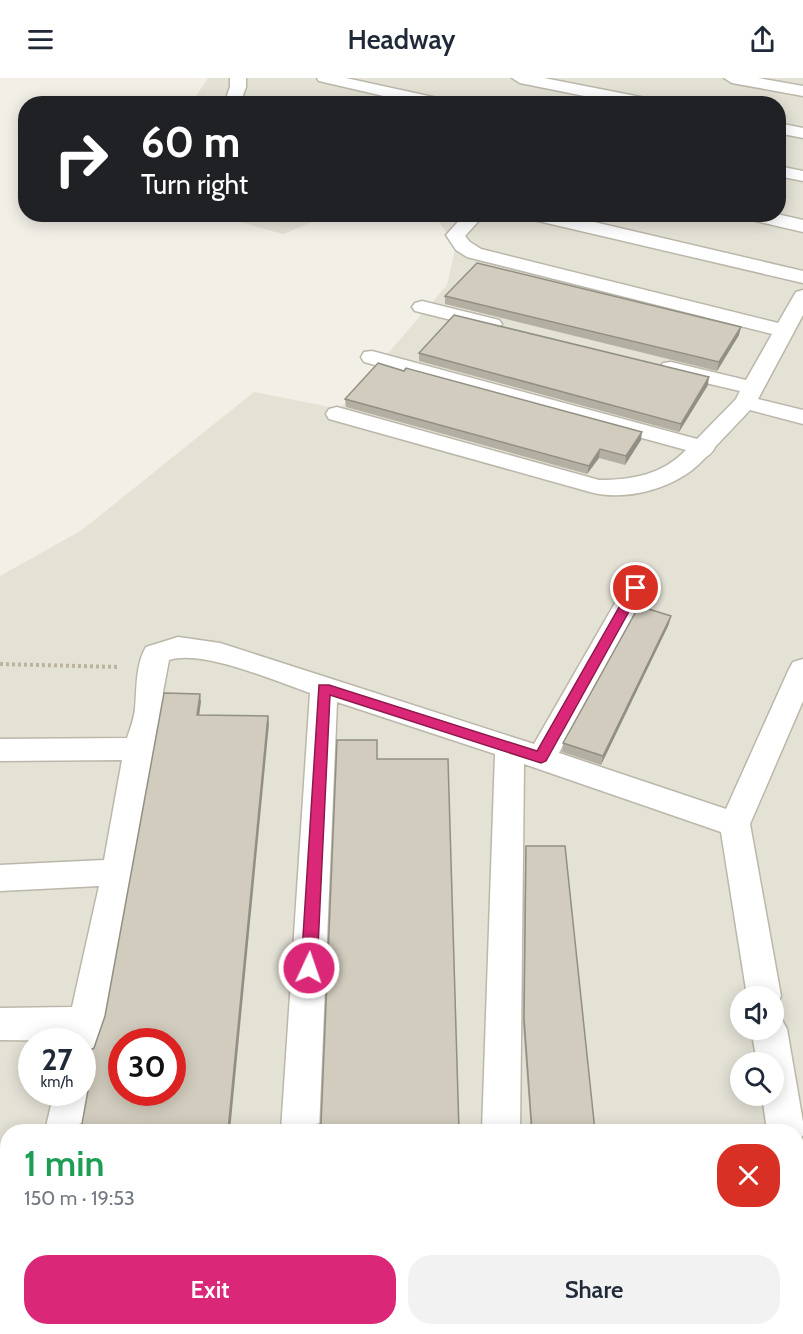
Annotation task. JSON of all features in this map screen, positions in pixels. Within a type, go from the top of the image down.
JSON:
[{"type":"street","points":[[238,78],[238,96]]},
{"type":"street","points":[[325,78],[406,96]]},
{"type":"street","points":[[520,78],[611,96]]},
{"type":"street","points":[[732,78],[803,91]]},
{"type":"street","points":[[786,130],[803,133]]},
{"type":"street","points":[[786,173],[803,176]]},
{"type":"street","points":[[468,222],[456,235],[463,246],[474,253],[783,330]]},
{"type":"street","points":[[568,222],[803,277]]},
{"type":"street","points":[[785,222],[803,226]]},
{"type":"street","points":[[337,414],[598,487],[629,486],[659,480],[675,473],[704,448],[749,395],[803,296]]},
{"type":"street","points":[[422,307],[513,330]]},
{"type":"street","points":[[372,357],[704,448]]},
{"type":"street","points":[[651,363],[749,395],[803,417]]},
{"type":"street","points":[[501,1124],[526,753],[636,588]]},
{"type":"street","points":[[86,1028],[118,872],[139,749],[149,710],[149,692],[156,654],[178,647],[210,650],[735,824]]},
{"type":"street","points":[[762,986],[735,824],[803,669]]},
{"type":"street","points":[[300,1124],[324,688]]},
{"type":"street","points":[[0,750],[139,749]]},
{"type":"street","points":[[0,878],[118,872]]},
{"type":"street","points":[[0,1024],[34,1028]]},
{"type":"street","points":[[772,1040],[785,1124]]},
{"type":"street","points":[[65,1124],[69,1106]]},
{"type":"path","points":[[0,664],[153,668]]},
{"type":"shaded area","points":[[208,78],[803,78],[803,1124],[0,1124],[0,576],[82,530],[254,392],[340,409],[447,285],[456,245],[439,222],[786,222],[786,96],[196,96]]},
{"type":"shaded area","points":[[239,222],[312,222],[283,234]]},
{"type":"building","points":[[477,263],[741,327],[719,362],[445,296]]},
{"type":"building","points":[[454,315],[709,377],[681,424],[419,353]]},
{"type":"building","points":[[378,363],[404,371],[406,368],[642,432],[626,456],[600,449],[589,466],[345,399]]},
{"type":"building","points":[[639,606],[671,616],[603,756],[563,743]]},
{"type":"building","points":[[164,693],[200,694],[197,715],[268,716],[229,1124],[82,1124],[85,1106],[96,1106],[96,1042],[105,1016]]},
{"type":"building","points":[[337,740],[377,740],[377,759],[448,759],[459,1124],[321,1124]]},
{"type":"building","points":[[526,846],[565,846],[594,1124],[532,1124],[524,1018]]},
{"type":"route","points":[[309,968],[324,688],[541,758],[636,588]]}]
